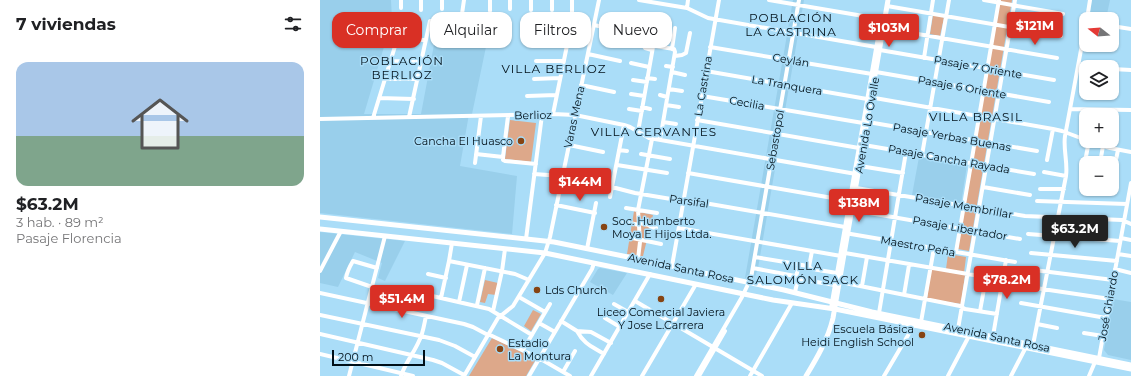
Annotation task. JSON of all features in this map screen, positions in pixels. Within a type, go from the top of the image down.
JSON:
[{"type":"main road","name":"Avenida Lo Ovalle","points":[[846,231],[856,188],[861,146],[878,48],[884,0]]},
{"type":"main road","name":"Avenida Lo Ovalle","points":[[878,48],[888,0]]},
{"type":"main road","name":"Avenida Lo Ovalle","points":[[806,376],[824,343],[834,306],[843,255],[850,201],[860,166],[861,146]]},
{"type":"main road","name":"Avenida Santa Rosa","points":[[320,217],[526,239],[587,249],[795,292],[834,306],[914,325],[1026,347],[1131,365]]},
{"type":"main road","name":"Avenida Santa Rosa","points":[[320,229],[545,254],[792,303],[834,306],[879,313],[993,336],[1131,369]]},
{"type":"main road","name":"Avenida Lo Ovalle","points":[[838,284],[838,273],[843,255]]},
{"type":"street","points":[[401,0],[401,8]]},
{"type":"street","points":[[421,0],[421,10]]},
{"type":"street","points":[[442,0],[442,9]]},
{"type":"street","points":[[462,12],[464,0]]},
{"type":"street","points":[[490,0],[490,11]]},
{"type":"street","points":[[510,0],[510,9]]},
{"type":"street","points":[[531,0],[531,10]]},
{"type":"street","points":[[552,0],[552,10]]},
{"type":"street","points":[[572,0],[573,12]]},
{"type":"street","name":"Varas Mena","points":[[464,376],[500,316],[521,298],[529,280],[545,254],[599,0]]},
{"type":"street","name":"Pasaje 7 Oriente","points":[[639,0],[657,1],[687,8],[704,17],[793,32],[924,58],[1054,80]]},
{"type":"street","points":[[687,8],[688,0]]},
{"type":"street","name":"La Castrina","points":[[672,266],[718,0]]},
{"type":"street","points":[[769,0],[799,2],[881,19]]},
{"type":"street","points":[[924,58],[933,0]]},
{"type":"street","points":[[922,155],[948,0]]},
{"type":"street","points":[[984,0],[999,1],[1063,14]]},
{"type":"street","points":[[948,376],[969,336],[958,329],[1015,0]]},
{"type":"street","points":[[1088,12],[1090,0]]},
{"type":"street","points":[[956,252],[999,1]]},
{"type":"street","name":"Sebastopol","points":[[699,376],[750,282],[799,2]]},
{"type":"street","points":[[887,6],[1061,36]]},
{"type":"street","points":[[409,117],[430,21]]},
{"type":"street","points":[[594,25],[599,26]]},
{"type":"street","points":[[1119,27],[1131,29]]},
{"type":"street","points":[[660,140],[675,56],[673,49],[675,28]]},
{"type":"street","points":[[883,28],[1057,58]]},
{"type":"street","points":[[675,56],[682,55],[686,52],[690,33]]},
{"type":"street","points":[[422,42],[426,42]]},
{"type":"street","name":"Ceylán","points":[[710,47],[874,73]]},
{"type":"street","points":[[373,118],[394,48]]},
{"type":"street","points":[[552,114],[567,48]]},
{"type":"street","points":[[638,132],[654,48]]},
{"type":"street","points":[[664,48],[673,49]]},
{"type":"street","points":[[1033,345],[1064,189],[1066,176],[1064,144],[1065,132],[1081,52]]},
{"type":"street","points":[[588,54],[620,61]]},
{"type":"street","points":[[390,61],[422,62]]},
{"type":"street","points":[[536,61],[564,61]]},
{"type":"street","points":[[631,64],[649,67]]},
{"type":"street","points":[[666,66],[673,67]]},
{"type":"street","points":[[1119,69],[1131,70]]},
{"type":"street","name":"La Tranquera","points":[[706,71],[784,85],[995,118],[1053,129],[1079,137]]},
{"type":"street","points":[[672,72],[685,75]]},
{"type":"street","name":"Pasaje 6 Oriente","points":[[874,73],[1049,102]]},
{"type":"street","points":[[534,78],[560,78]]},
{"type":"street","points":[[385,79],[418,79]]},
{"type":"street","points":[[633,80],[655,80]]},
{"type":"street","points":[[581,84],[614,92]]},
{"type":"street","points":[[669,89],[682,91]]},
{"type":"street","points":[[631,94],[644,96]]},
{"type":"street","points":[[527,96],[556,95]]},
{"type":"street","points":[[660,95],[667,96]]},
{"type":"street","name":"Cecilia","points":[[702,96],[865,123]]},
{"type":"street","points":[[379,98],[414,98]]},
{"type":"street","points":[[666,105],[679,107]]},
{"type":"street","points":[[629,109],[650,109]]},
{"type":"street","points":[[1070,109],[1131,110]]},
{"type":"street","name":"Berlioz","points":[[320,119],[552,114],[575,115],[624,125],[652,139],[857,174]]},
{"type":"street","points":[[526,239],[542,115]]},
{"type":"street","points":[[475,163],[481,116]]},
{"type":"street","points":[[508,116],[503,159],[505,161],[536,164]]},
{"type":"street","name":"Pasaje Cancha Rayada","points":[[697,120],[776,134],[906,152],[1034,174]]},
{"type":"street","points":[[663,122],[676,124]]},
{"type":"street","name":"Pasaje Yerbas Buenas","points":[[865,123],[1037,151]]},
{"type":"street","points":[[610,197],[624,125]]},
{"type":"street","points":[[1047,160],[1053,129]]},
{"type":"street","points":[[638,259],[640,240],[638,210],[652,139]]},
{"type":"street","points":[[569,145],[603,152]]},
{"type":"street","name":"La Tranquera","points":[[1110,148],[1131,152]]},
{"type":"street","points":[[619,150],[627,151]]},
{"type":"street","points":[[1117,156],[1118,150]]},
{"type":"street","points":[[879,313],[906,152]]},
{"type":"street","points":[[476,154],[503,157]]},
{"type":"street","points":[[641,154],[670,159]]},
{"type":"street","points":[[616,165],[667,173]]},
{"type":"street","points":[[860,166],[903,173]]},
{"type":"street","points":[[1044,172],[1066,176]]},
{"type":"street","points":[[688,173],[850,201]]},
{"type":"street","name":"Parsifal","points":[[534,174],[562,176],[642,194],[762,213],[846,231]]},
{"type":"street","name":"José Ghiardo","points":[[1089,376],[1097,360],[1103,336],[1131,183]]},
{"type":"street","points":[[983,187],[1030,196]]},
{"type":"street","name":"Pasaje Membrillar","points":[[856,188],[1025,216],[1122,220],[1131,224]]},
{"type":"street","points":[[1040,189],[1064,189]]},
{"type":"street","points":[[1037,201],[1128,206]]},
{"type":"street","points":[[587,249],[596,203]]},
{"type":"street","points":[[556,205],[595,213]]},
{"type":"street","points":[[626,208],[657,213]]},
{"type":"street","name":"Pasaje Libertador","points":[[852,210],[1020,239]]},
{"type":"street","points":[[621,221],[649,224],[651,227],[656,228]]},
{"type":"street","points":[[678,228],[812,251],[867,257],[1003,280]]},
{"type":"street","points":[[320,271],[341,231]]},
{"type":"street","name":"Maestro Peña","points":[[846,231],[892,241],[1015,262]]},
{"type":"street","points":[[1028,234],[1131,240]]},
{"type":"street","points":[[618,235],[661,244]]},
{"type":"street","points":[[350,376],[362,323],[385,236]]},
{"type":"street","points":[[441,298],[452,243]]},
{"type":"street","points":[[922,322],[934,248]]},
{"type":"street","points":[[493,311],[502,271],[505,249]]},
{"type":"street","points":[[809,267],[812,251]]},
{"type":"street","points":[[1031,253],[1117,261]]},
{"type":"street","points":[[1118,254],[1131,256]]},
{"type":"street","points":[[754,257],[799,264],[812,269],[838,273]]},
{"type":"street","points":[[862,286],[867,257]]},
{"type":"street","points":[[993,336],[1006,260]]},
{"type":"street","points":[[372,287],[346,278],[353,261],[377,268]]},
{"type":"street","points":[[449,262],[502,271],[518,275],[529,280]]},
{"type":"street","points":[[529,376],[592,269],[594,263]]},
{"type":"street","points":[[795,292],[799,264]]},
{"type":"street","points":[[904,295],[909,264]]},
{"type":"street","points":[[459,302],[467,265]]},
{"type":"street","points":[[477,305],[485,268]]},
{"type":"street","points":[[753,268],[795,276],[797,278],[862,286],[997,314]]},
{"type":"street","points":[[1026,269],[1113,280]]},
{"type":"street","points":[[1115,269],[1131,273]]},
{"type":"street","points":[[428,274],[446,278]]},
{"type":"street","points":[[591,376],[650,274]]},
{"type":"street","points":[[980,311],[986,278]]},
{"type":"street","points":[[642,376],[696,284]]},
{"type":"street","points":[[1022,286],[1110,299]]},
{"type":"street","points":[[419,293],[487,308],[532,335]]},
{"type":"street","points":[[320,294],[464,324],[523,349],[570,376]]},
{"type":"street","points":[[521,298],[545,312]]},
{"type":"street","points":[[635,301],[762,376]]},
{"type":"street","points":[[750,376],[792,303]]},
{"type":"street","points":[[1021,303],[1106,318]]},
{"type":"street","points":[[523,349],[550,304]]},
{"type":"street","points":[[614,304],[628,312]]},
{"type":"street","points":[[320,315],[439,340],[475,357]]},
{"type":"street","points":[[402,374],[422,336],[426,316]]},
{"type":"street","points":[[605,318],[620,327]]},
{"type":"street","points":[[561,321],[577,331],[591,332],[611,343]]},
{"type":"street","points":[[539,323],[555,332]]},
{"type":"street","points":[[1037,324],[1057,328]]},
{"type":"street","points":[[884,376],[914,325]]},
{"type":"street","points":[[577,331],[585,342],[604,354]]},
{"type":"street","points":[[1084,333],[1103,336]]},
{"type":"street","points":[[320,334],[438,362],[464,376]]},
{"type":"street","points":[[1011,376],[1026,347]]},
{"type":"street","name":"Sebastopol","points":[[696,376],[714,348]]},
{"type":"street","points":[[563,372],[575,351]]},
{"type":"street","points":[[320,354],[413,376]]},
{"type":"shaded area","points":[[320,0],[391,0],[392,12],[332,12],[332,48],[384,48],[364,114],[421,114],[433,48],[486,48],[472,114],[469,114],[460,166],[517,176],[512,234],[320,213]]},
{"type":"shaded area","points":[[793,0],[804,0],[758,268],[754,280],[745,278]]},
{"type":"shaded area","points":[[1000,0],[1012,0],[969,251],[958,249]]},
{"type":"shaded area","points":[[1092,0],[1110,0],[1107,12],[1090,12]]},
{"type":"shaded area","points":[[933,15],[944,18],[940,36],[930,34]]},
{"type":"shaded area","name":"Cancha El Huasco","points":[[510,120],[536,123],[531,162],[505,159]]},
{"type":"shaded area","points":[[919,157],[967,165],[961,204],[912,195]]},
{"type":"shaded area","points":[[634,211],[637,212],[639,242],[637,255],[627,254]]},
{"type":"shaded area","points":[[640,212],[653,215],[643,256],[639,256]]},
{"type":"shaded area","points":[[320,232],[405,241],[385,281],[378,278],[382,263],[355,252],[338,287],[320,283]]},
{"type":"shaded area","points":[[948,254],[966,257],[964,273],[946,269]]},
{"type":"shaded area","points":[[600,268],[627,273],[613,295],[590,282]]},
{"type":"shaded area","points":[[933,269],[965,275],[961,304],[927,299],[931,270]]},
{"type":"shaded area","points":[[485,280],[498,283],[496,295],[488,294],[485,303],[480,302]]},
{"type":"shaded area","points":[[1113,299],[1131,302],[1131,360],[1108,355],[1104,350]]},
{"type":"shaded area","points":[[533,310],[541,314],[531,331],[524,326]]},
{"type":"shaded area","name":"Estadio La Montura","points":[[492,338],[536,359],[526,376],[469,376]]},
{"type":"place","name":"Cancha El Huasco","points":[[521,141]]},
{"type":"place","name":"Soc. Humberto Moya E Hijos Ltda.","points":[[604,227]]},
{"type":"place","name":"Lds Church","points":[[537,290]]},
{"type":"place","name":"Liceo Comercial Javiera Y Jose L.Carrera","points":[[661,299]]},
{"type":"place","name":"Escuela Básica Heidi English School","points":[[922,335]]},
{"type":"place","name":"Estadio La Montura","points":[[500,349]]},
{"type":"district","name":"POBLACIÓN LA CASTRINA","points":[[791,24]]},
{"type":"district","name":"POBLACIÓN BERLIOZ","points":[[402,67]]},
{"type":"district","name":"VILLA BERLIOZ","points":[[554,68]]},
{"type":"district","name":"VILLA BRASIL","points":[[976,116]]},
{"type":"district","name":"VILLA CERVANTES","points":[[654,131]]},
{"type":"district","name":"VILLA SALOMÓN SACK","points":[[803,272]]}]
